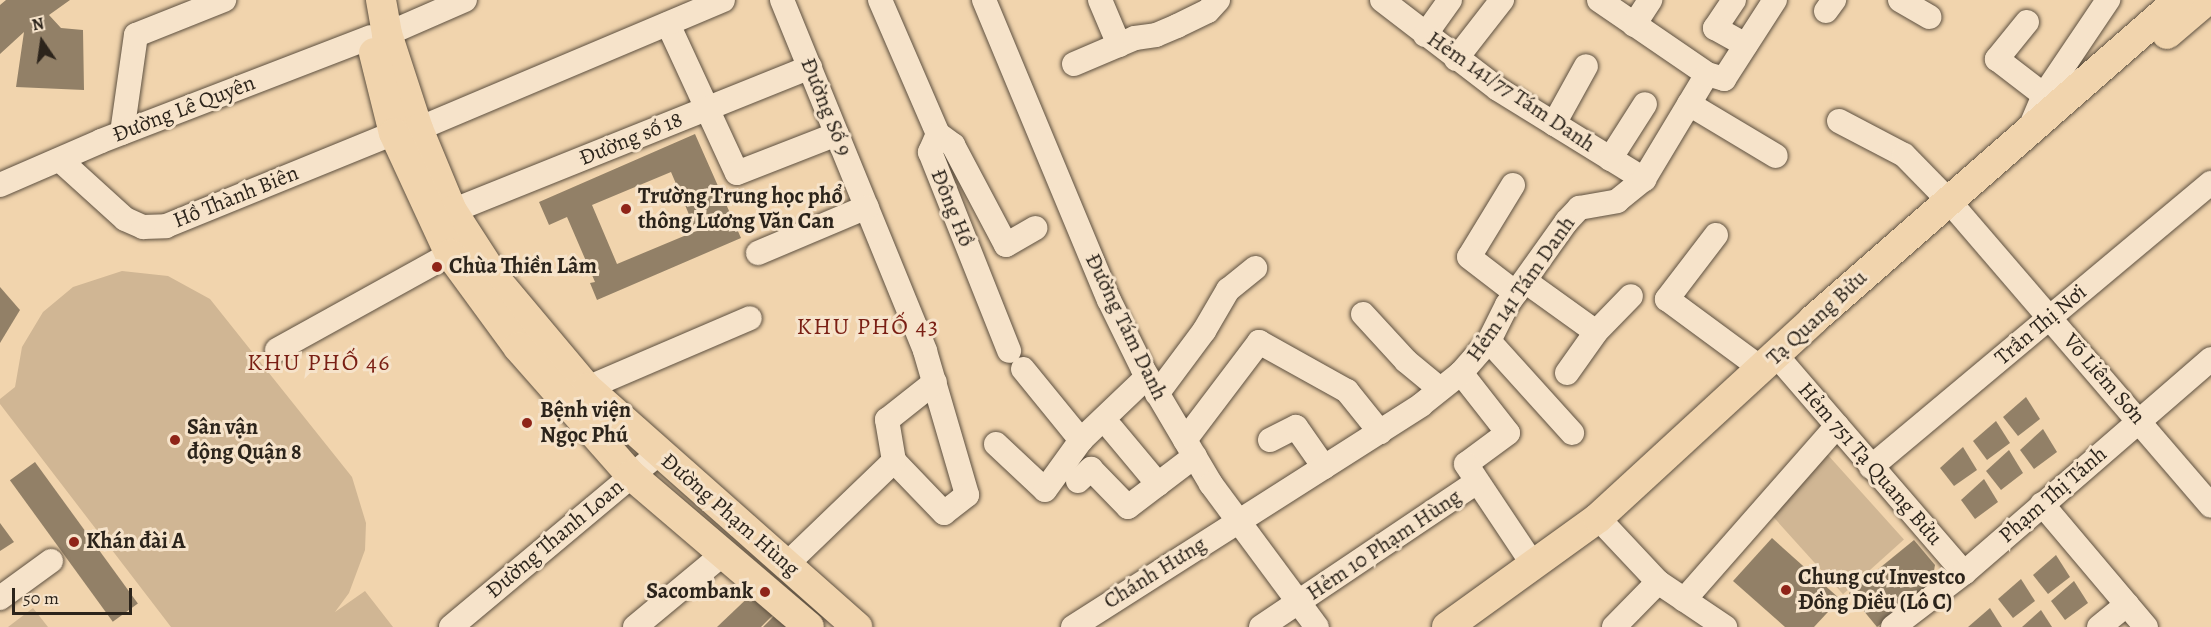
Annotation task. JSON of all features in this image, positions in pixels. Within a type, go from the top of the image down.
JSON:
[{"type":"main road","name":"Đường Phạm Hùng","points":[[363,0],[379,35],[406,131],[450,254],[519,347],[631,475],[809,627]]},
{"type":"main road","name":"Đường Phạm Hùng","points":[[379,35],[381,0]]},
{"type":"main road","name":"Tạ Quang Bửu","points":[[1954,206],[2030,130],[2179,0]]},
{"type":"main road","name":"Tạ Quang Bửu","points":[[1476,627],[1604,525],[1775,363],[1954,206],[2207,0]]},
{"type":"main road","name":"Đường Phạm Hùng","points":[[406,131],[452,210],[498,282],[587,388],[658,454],[857,627]]},
{"type":"main road","name":"Tạ Quang Bửu","points":[[1447,627],[1534,566],[1604,525]]},
{"type":"street","points":[[122,133],[136,35],[224,0]]},
{"type":"street","name":"Đường Lê Quyên","points":[[0,185],[122,133],[465,0]]},
{"type":"street","name":"Hồ Thành Biên","points":[[60,160],[125,219],[143,227],[166,226],[406,131],[723,0]]},
{"type":"street","name":"Đường Số 9","points":[[782,0],[867,207],[935,382]]},
{"type":"street","name":"Đông Hồ","points":[[880,0],[938,134],[930,152],[1016,360],[1081,440]]},
{"type":"street","name":"Đường Tám Danh","points":[[984,0],[1109,300],[1152,385],[1238,522],[1317,627]]},
{"type":"street","points":[[1100,0],[1119,45]]},
{"type":"street","points":[[1074,64],[1119,45],[1176,26],[1208,11],[1218,0]]},
{"type":"street","name":"Hẻm 141/77 Tám Danh","points":[[1383,0],[1456,59],[1554,124],[1644,179]]},
{"type":"street","points":[[1425,35],[1450,0]]},
{"type":"street","points":[[1456,59],[1502,0]]},
{"type":"street","points":[[1599,0],[1707,74],[1724,79],[1775,0]]},
{"type":"street","points":[[1634,25],[1650,0]]},
{"type":"street","points":[[1734,0],[1715,28],[1746,45]]},
{"type":"street","points":[[1900,0],[1930,17]]},
{"type":"street","points":[[2030,130],[2044,95],[2108,0]]},
{"type":"street","points":[[2027,22],[1997,59],[2044,95]]},
{"type":"street","points":[[668,24],[737,173],[837,134]]},
{"type":"street","points":[[1554,124],[1586,66]]},
{"type":"street","name":"Đường số 18","points":[[452,210],[810,67]]},
{"type":"street","name":"Hẻm 141 Tám Danh","points":[[1238,522],[1421,405],[1461,373],[1489,340],[1520,287],[1579,208],[1617,201],[1644,179],[1707,74]]},
{"type":"street","points":[[1610,159],[1645,104]]},
{"type":"street","points":[[1689,104],[1776,156]]},
{"type":"street","name":"Võ Liêm Sơn","points":[[1839,121],[1904,155],[1954,206],[2140,420],[2211,506]]},
{"type":"street","points":[[938,134],[953,146],[1006,245],[1036,228]]},
{"type":"street","name":"Trần Thị Nơi","points":[[1871,467],[2211,183]]},
{"type":"street","points":[[1513,185],[1469,257],[1596,332]]},
{"type":"street","points":[[758,253],[867,207]]},
{"type":"street","name":"Hẻm 751 Tạ Quang Bửu","points":[[1716,235],[1667,299],[1775,363],[1837,426],[1964,573]]},
{"type":"street","points":[[276,350],[450,254]]},
{"type":"street","points":[[996,444],[1045,490],[1081,440],[1152,385],[1204,331],[1228,290],[1255,268]]},
{"type":"street","points":[[1567,373],[1596,332],[1631,296]]},
{"type":"street","points":[[1364,314],[1406,361],[1440,389]]},
{"type":"street","points":[[587,388],[750,318]]},
{"type":"street","points":[[1489,340],[1572,433]]},
{"type":"street","points":[[1077,482],[1091,469],[1128,507],[1158,484],[1190,448],[1259,342],[1347,391],[1380,432]]},
{"type":"street","name":"Phạm Thị Tánh","points":[[1893,627],[1964,573],[2211,359]]},
{"type":"street","points":[[1461,373],[1508,433],[1466,464],[1534,566]]},
{"type":"street","points":[[935,382],[967,495],[944,513],[894,461],[887,420],[935,382]]},
{"type":"street","points":[[1684,600],[1837,426]]},
{"type":"street","points":[[1270,440],[1296,427],[1324,467]]},
{"type":"street","points":[[1112,429],[1158,484]]},
{"type":"street","name":"Đường Thanh Loan","points":[[451,627],[658,454]]},
{"type":"street","points":[[787,564],[894,461]]},
{"type":"street","name":"Hẻm 10 Phạm Hùng","points":[[1261,627],[1477,482]]},
{"type":"street","points":[[2042,504],[2146,627]]},
{"type":"street","name":"Chánh Hưng","points":[[1073,627],[1238,522]]},
{"type":"street","points":[[1604,525],[1658,582],[1725,627]]},
{"type":"street","points":[[635,627],[723,554]]},
{"type":"street","points":[[0,598],[51,561]]},
{"type":"street","points":[[1614,627],[1658,582]]},
{"type":"street","points":[[2099,627],[2127,604]]},
{"type":"shaded area","name":"Sân vận động Quận 8","points":[[122,271],[168,276],[210,299],[352,477],[366,523],[365,550],[349,593],[335,612],[365,591],[393,627],[171,627],[0,404],[0,399],[15,387],[22,347],[43,312],[73,287]]},
{"type":"shaded area","points":[[1827,454],[1904,539],[1843,594],[1766,509]]},
{"type":"shaded area","points":[[33,608],[48,627],[8,627]]},
{"type":"building","points":[[6,0],[70,0],[49,15],[61,28],[83,30],[84,90],[16,87],[24,32],[0,54],[0,5]]},
{"type":"building","points":[[695,134],[741,238],[597,300],[590,283],[595,282],[567,217],[549,225],[539,202]],"holes":[[[671,172],[696,231],[617,264],[592,205]]]},
{"type":"building","points":[[0,287],[20,310],[0,343]]},
{"type":"building","points":[[2026,397],[2040,419],[2018,436],[2003,417]]},
{"type":"building","points":[[1996,421],[2010,443],[1987,460],[1973,441]]},
{"type":"building","points":[[2043,429],[2057,452],[2034,469],[2020,450]]},
{"type":"building","points":[[1963,447],[1977,470],[1954,486],[1940,468]]},
{"type":"building","points":[[2009,450],[2023,473],[2001,490],[1986,471]]},
{"type":"building","name":"Khán đài A","points":[[35,462],[138,604],[113,622],[10,480]]},
{"type":"building","points":[[1984,479],[1998,502],[1975,519],[1961,500]]},
{"type":"building","points":[[0,523],[14,542],[0,551]]},
{"type":"building","name":"Chung cư Investco Đồng Diều (Lô C)","points":[[1772,538],[1840,599],[1814,627],[1785,627],[1733,581]]},
{"type":"building","points":[[1914,540],[1935,565],[1932,582],[1877,627],[1849,593]]},
{"type":"building","points":[[2056,555],[2070,577],[2048,594],[2033,575]]},
{"type":"building","points":[[2021,579],[2035,601],[2013,618],[1998,599]]},
{"type":"building","points":[[2074,581],[2088,603],[2065,620],[2051,601]]},
{"type":"building","points":[[757,589],[778,610],[761,627],[717,627]]},
{"type":"building","points":[[1990,608],[2002,627],[1968,627]]},
{"type":"building","points":[[2041,610],[2052,627],[2022,627]]},
{"type":"building","points":[[776,614],[789,627],[763,627]]},
{"type":"place","name":"Trường Trung học phổ thông Lương Văn Can","points":[[626,209]]},
{"type":"place","name":"Chùa Thiền Lâm","points":[[437,267]]},
{"type":"place","name":"Bệnh viện Ngọc Phú","points":[[527,423]]},
{"type":"place","name":"Sân vận động Quận 8","points":[[175,440]]},
{"type":"place","name":"Khán đài A","points":[[74,542]]},
{"type":"place","name":"Chung cư Investco Đồng Diều (Lô C)","points":[[1786,590]]},
{"type":"place","name":"Sacombank","points":[[765,592]]},
{"type":"district","name":"KHU PHỐ 43","points":[[868,327]]},
{"type":"district","name":"KHU PHỐ 46","points":[[319,363]]}]
